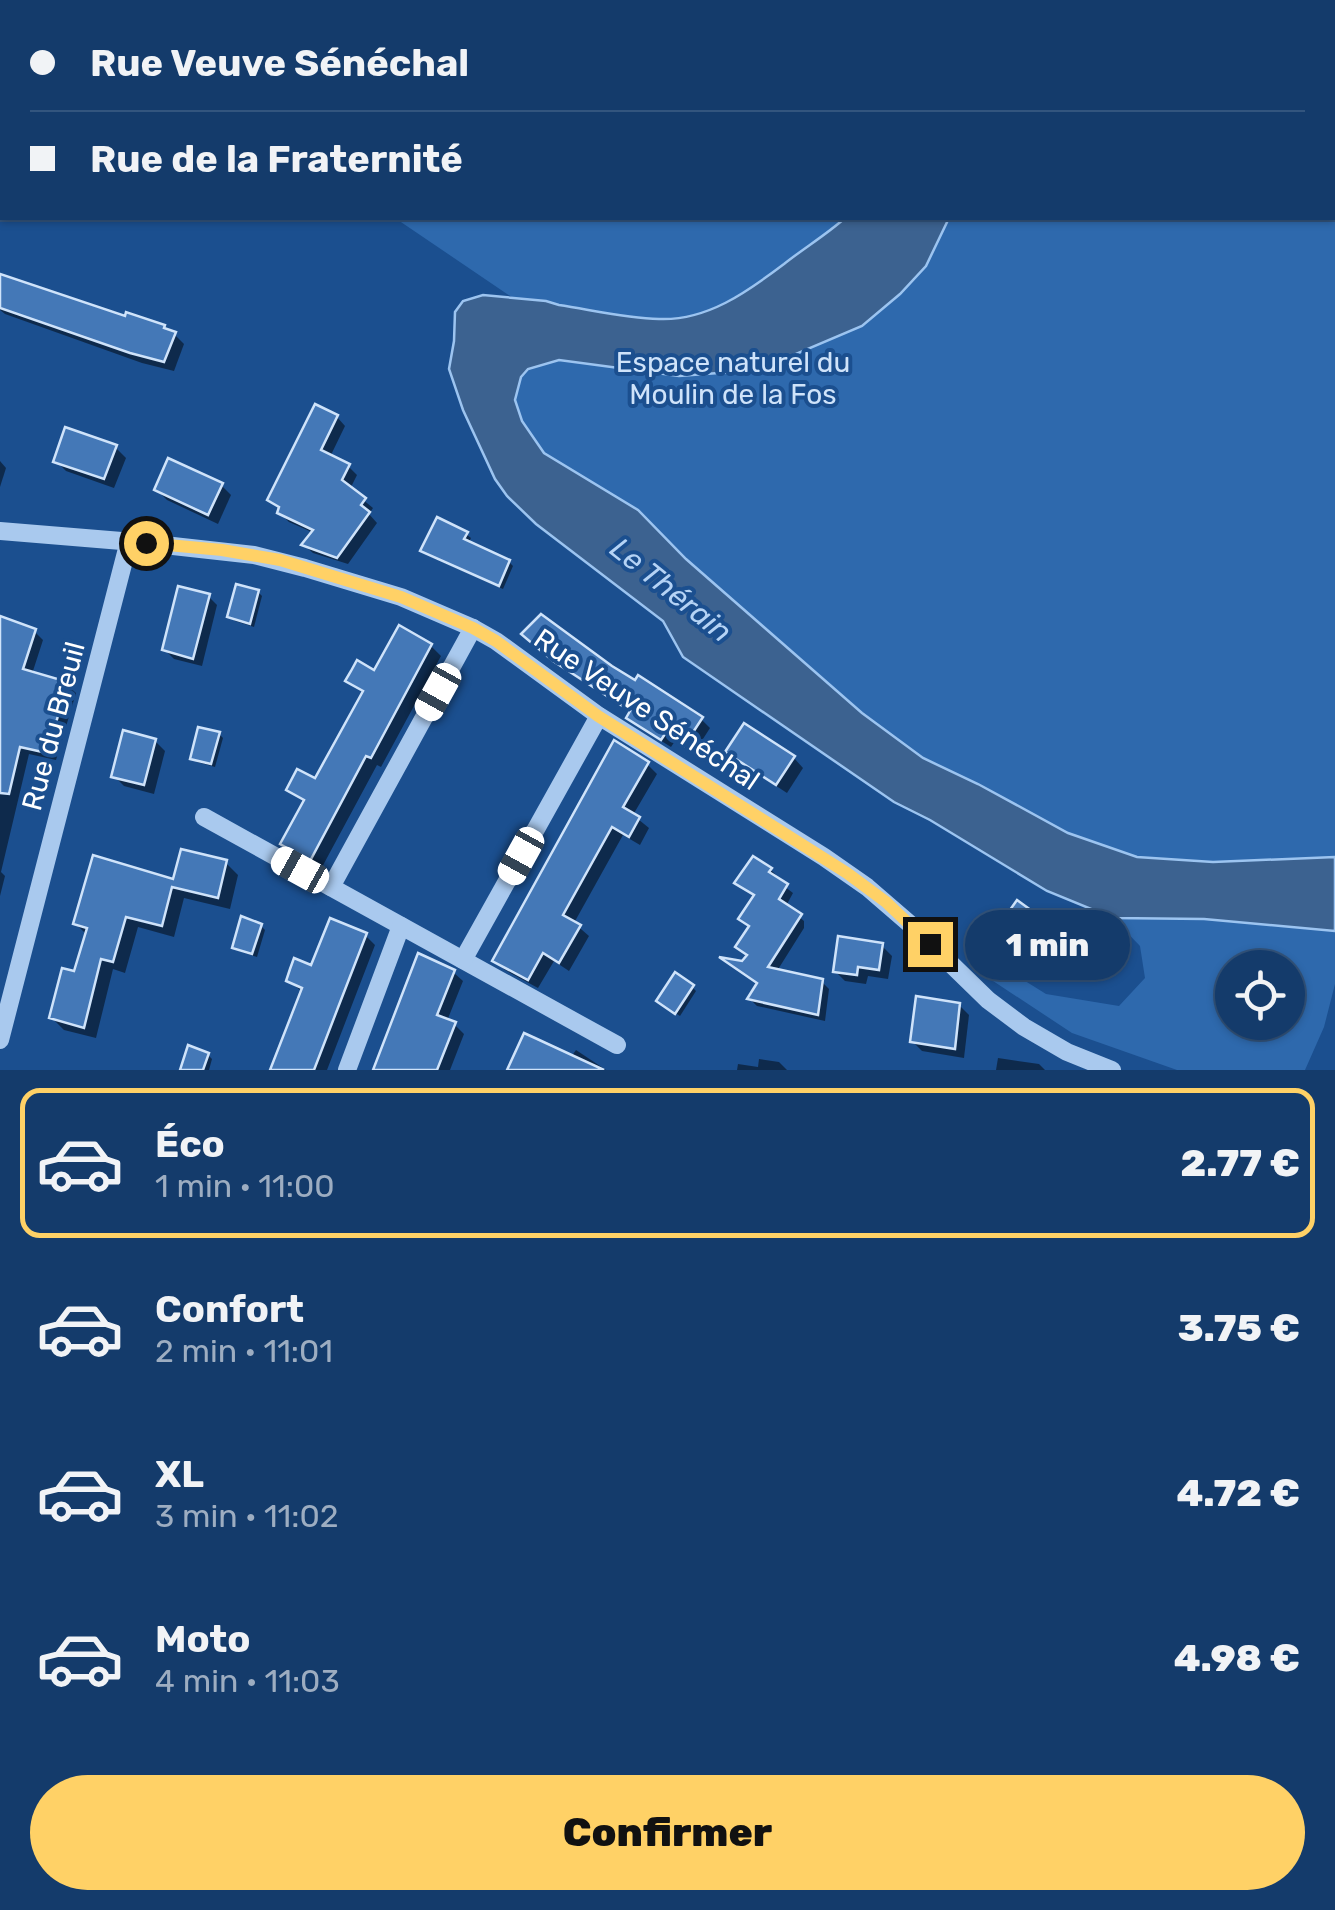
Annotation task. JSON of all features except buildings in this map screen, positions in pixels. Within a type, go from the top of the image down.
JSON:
[{"type":"street","name":"Rue Veuve Sénéchal","points":[[0,531],[222,550],[280,560],[401,597],[473,628],[598,716],[847,873],[899,914],[988,1000],[1044,1040],[1112,1070]]},
{"type":"street","name":"Rue du Breuil","points":[[0,1040],[129,542]]},
{"type":"street","points":[[331,887],[473,628]]},
{"type":"street","points":[[463,960],[598,716]]},
{"type":"street","points":[[204,817],[616,1045]]},
{"type":"street","points":[[346,1070],[401,926]]},
{"type":"green space","name":"Espace naturel du Moulin de la Fos","points":[[398,220],[1335,220],[1335,857],[1213,862],[1137,857],[1068,833],[923,758],[862,713],[686,559],[638,510],[544,453],[522,422],[515,400],[527,369],[559,359],[513,298]]},
{"type":"green space","points":[[1113,918],[1204,919],[1335,931],[1335,984],[1324,1027],[1305,1070],[1177,1070],[1072,1033],[978,971],[974,949],[1046,994],[1119,1006],[1145,978],[1140,946]]},
{"type":"water","name":"Le Thérain","points":[[842,220],[948,220],[926,266],[862,326],[758,370],[679,376],[559,360],[528,369],[521,377],[515,400],[522,421],[544,453],[638,510],[686,559],[862,713],[923,758],[1068,833],[1137,857],[1213,862],[1335,857],[1335,931],[1204,919],[1113,918],[1047,891],[894,802],[683,657],[663,621],[536,524],[507,496],[463,410],[449,369],[455,312],[463,301],[483,295],[647,318],[694,315],[741,294]]},
{"type":"route","points":[[146,543],[280,560],[401,597],[473,628],[598,716],[867,886],[930,944]]}]
